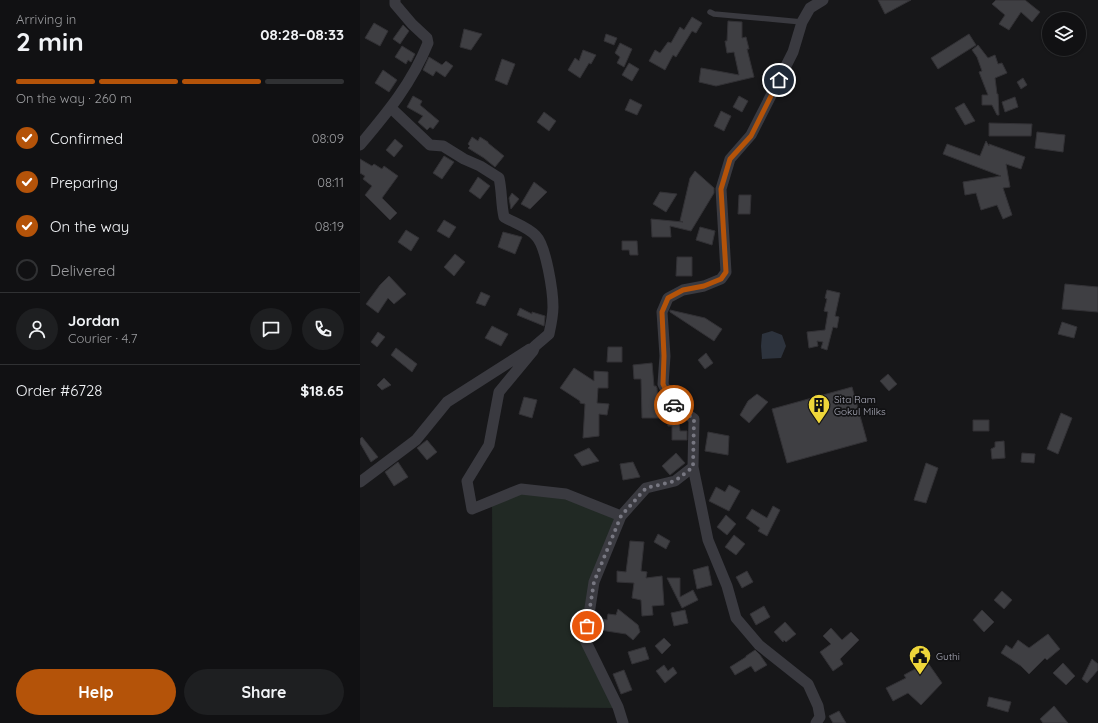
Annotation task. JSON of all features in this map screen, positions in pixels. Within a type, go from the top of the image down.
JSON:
[{"type":"street","points":[[360,145],[391,108],[412,78],[428,43],[427,38],[412,24],[395,4],[395,0]]},
{"type":"street","points":[[816,723],[820,717],[818,706],[808,684],[759,645],[736,618],[727,586],[708,540],[693,467],[694,419],[672,403],[663,384],[664,356],[662,312],[668,298],[683,290],[704,286],[721,279],[726,272],[721,189],[730,159],[751,136],[793,52],[802,22],[810,8],[823,0]]},
{"type":"street","points":[[360,482],[416,440],[447,402],[535,346],[549,334],[553,308],[550,274],[541,243],[536,236],[504,217],[499,178],[443,146],[430,145],[391,108]]},
{"type":"street","points":[[535,346],[533,351],[499,392],[489,445],[467,481],[472,509],[521,489],[566,494],[621,516]]},
{"type":"street","points":[[623,723],[618,707],[585,640],[594,582],[621,516],[646,488],[675,481],[693,467]]},
{"type":"lane","points":[[710,12],[714,14],[802,22]]},
{"type":"shaded area","points":[[772,331],[782,335],[786,346],[781,358],[762,359],[762,334]]},
{"type":"shaded area","points":[[522,493],[564,498],[621,516],[581,638],[615,708],[493,707],[492,501]]},
{"type":"building","points":[[878,0],[911,0],[885,14]]},
{"type":"building","points":[[996,0],[1025,0],[1040,12],[1032,22],[1021,12],[1009,30],[999,24],[1005,15],[992,4]]},
{"type":"building","points":[[692,17],[702,23],[696,33],[692,31],[676,57],[673,55],[665,70],[649,61],[655,50],[660,53],[668,42],[671,43],[680,27],[684,30]]},
{"type":"building","points":[[728,21],[742,22],[742,38],[746,37],[749,49],[747,49],[754,77],[716,86],[699,82],[701,68],[739,75],[734,52],[727,53],[725,41],[727,41]]},
{"type":"building","points":[[374,23],[388,31],[380,46],[365,38]]},
{"type":"building","points":[[403,25],[409,31],[400,44],[393,39]]},
{"type":"building","points":[[464,29],[482,34],[471,50],[460,47]]},
{"type":"building","points":[[606,34],[617,38],[614,45],[604,41]]},
{"type":"building","points":[[969,34],[976,45],[938,69],[931,58]]},
{"type":"building","points":[[620,43],[632,49],[624,67],[617,63],[620,57],[615,53]]},
{"type":"building","points":[[978,45],[988,58],[995,55],[998,64],[1002,63],[1007,73],[995,78],[998,94],[999,115],[997,115],[992,105],[982,105],[982,95],[988,95],[979,72],[982,71],[977,57],[972,50]]},
{"type":"building","points":[[402,46],[415,54],[411,62],[408,60],[406,64],[395,57]]},
{"type":"building","points":[[583,50],[596,55],[580,78],[568,70],[575,58],[579,61]]},
{"type":"building","points":[[429,57],[442,65],[446,61],[453,66],[445,77],[436,71],[433,76],[423,70]]},
{"type":"building","points":[[502,59],[515,64],[507,85],[495,80]]},
{"type":"building","points":[[629,63],[639,69],[632,81],[622,75]]},
{"type":"building","points":[[383,70],[397,80],[389,92],[375,83]]},
{"type":"building","points":[[1023,78],[1027,85],[1021,89],[1017,82]]},
{"type":"building","points":[[413,96],[422,101],[420,105],[439,121],[433,129],[430,127],[427,130],[418,122],[423,116],[407,107]]},
{"type":"building","points":[[739,96],[748,101],[742,112],[733,107]]},
{"type":"building","points":[[1015,97],[1018,107],[1005,112],[1002,102]]},
{"type":"building","points":[[630,99],[642,105],[637,115],[625,110]]},
{"type":"building","points":[[964,103],[975,121],[965,125],[955,108]]},
{"type":"building","points":[[721,111],[731,116],[724,131],[714,126]]},
{"type":"building","points":[[544,112],[556,121],[549,131],[537,122]]},
{"type":"building","points":[[989,123],[1032,124],[1031,136],[989,136]]},
{"type":"building","points":[[1037,132],[1065,135],[1063,152],[1035,148]]},
{"type":"building","points":[[472,137],[478,141],[480,137],[504,156],[495,167],[468,148],[470,146],[468,144]]},
{"type":"building","points":[[395,139],[403,146],[394,157],[386,150]]},
{"type":"building","points":[[986,141],[989,146],[989,144],[1025,157],[1021,169],[1006,164],[1010,187],[1003,188],[1012,215],[1003,219],[997,205],[981,210],[976,193],[965,195],[963,182],[1001,176],[943,154],[947,144],[980,156]]},
{"type":"building","points":[[444,156],[454,162],[442,179],[433,173]]},
{"type":"building","points":[[360,159],[372,166],[374,164],[382,169],[384,166],[398,176],[382,198],[397,213],[390,220],[365,195],[372,186],[363,179],[365,176],[360,173]]},
{"type":"building","points":[[695,171],[714,188],[714,193],[691,231],[670,226],[671,237],[652,237],[651,219],[683,222],[680,221],[690,178]]},
{"type":"building","points":[[478,177],[490,186],[480,199],[469,191]]},
{"type":"building","points":[[534,182],[547,192],[530,209],[521,204]]},
{"type":"building","points":[[660,192],[677,194],[666,212],[653,204]]},
{"type":"building","points":[[512,193],[519,199],[511,209],[509,198]]},
{"type":"building","points":[[739,195],[751,195],[750,214],[738,214]]},
{"type":"building","points":[[444,220],[456,227],[449,238],[437,231]]},
{"type":"building","points":[[700,227],[715,231],[712,245],[696,240]]},
{"type":"building","points":[[406,230],[419,238],[411,251],[398,242]]},
{"type":"building","points":[[503,232],[522,237],[515,254],[498,247]]},
{"type":"building","points":[[622,241],[637,241],[638,255],[630,255],[629,250],[622,250]]},
{"type":"building","points":[[455,254],[465,262],[454,276],[444,267]]},
{"type":"building","points":[[677,257],[692,257],[692,276],[676,276]]},
{"type":"building","points":[[389,276],[406,294],[394,304],[388,298],[378,313],[366,304],[380,285]]},
{"type":"building","points":[[1065,284],[1098,287],[1098,312],[1062,309]]},
{"type":"building","points":[[827,290],[840,293],[835,316],[839,317],[837,328],[833,327],[827,350],[821,348],[823,342],[817,341],[818,346],[809,348],[807,332],[825,330],[828,312],[824,311],[827,299],[825,298]]},
{"type":"building","points":[[481,292],[490,296],[485,306],[476,303]]},
{"type":"building","points":[[520,308],[532,314],[532,312],[545,316],[544,326],[517,315]]},
{"type":"building","points":[[670,310],[705,318],[722,329],[714,341],[670,312]]},
{"type":"building","points":[[1062,322],[1077,327],[1074,338],[1058,334]]},
{"type":"building","points":[[492,326],[508,334],[501,346],[485,338]]},
{"type":"building","points":[[378,332],[385,337],[377,347],[371,342]]},
{"type":"building","points":[[608,347],[622,347],[622,362],[607,362]]},
{"type":"building","points":[[396,348],[417,364],[412,372],[391,355]]},
{"type":"building","points":[[706,353],[713,363],[705,369],[698,360]]},
{"type":"building","points":[[652,363],[654,386],[657,388],[659,418],[642,418],[641,379],[634,379],[633,365]]},
{"type":"building","points":[[574,368],[594,381],[594,371],[608,372],[608,388],[598,388],[597,403],[609,404],[607,415],[599,414],[599,436],[583,438],[585,404],[580,403],[580,401],[560,388]]},
{"type":"building","points":[[888,374],[897,384],[889,391],[880,381]]},
{"type":"building","points":[[384,378],[391,385],[382,390],[377,385]]},
{"type":"building","name":"Sita Ram Gokul Milks","points":[[852,387],[867,441],[787,463],[772,409]]},
{"type":"building","points":[[757,394],[768,402],[749,423],[740,415],[748,401]]},
{"type":"building","points":[[524,397],[537,400],[532,418],[519,414]]},
{"type":"building","points":[[672,412],[678,416],[680,431],[687,431],[687,440],[672,440],[672,426],[668,426],[666,413]]},
{"type":"building","points":[[1061,413],[1072,418],[1058,454],[1047,449]]},
{"type":"building","points":[[973,420],[989,420],[989,431],[973,431]]},
{"type":"building","points":[[708,432],[729,436],[728,455],[705,451]]},
{"type":"building","points":[[362,437],[378,457],[371,462],[360,443],[360,439]]},
{"type":"building","points":[[427,440],[437,452],[427,460],[417,448]]},
{"type":"building","points":[[1004,441],[1005,458],[992,459],[991,449],[995,447],[995,442]]},
{"type":"building","points":[[589,448],[599,461],[582,466],[574,455]]},
{"type":"building","points":[[676,453],[685,463],[670,475],[662,466]]},
{"type":"building","points":[[1022,453],[1035,454],[1034,463],[1021,462]]},
{"type":"building","points":[[398,462],[408,477],[394,486],[385,472]]},
{"type":"building","points":[[633,462],[640,477],[623,480],[620,464]]},
{"type":"building","points":[[926,463],[938,468],[926,503],[914,500]]},
{"type":"building","points":[[729,485],[740,491],[729,511],[709,501],[716,487],[725,492]]},
{"type":"building","points":[[773,506],[780,510],[767,536],[758,531],[760,528],[746,518],[752,509],[767,518]]},
{"type":"building","points":[[726,515],[736,524],[727,535],[717,527]]},
{"type":"building","points":[[658,534],[670,541],[666,549],[654,542]]},
{"type":"building","points":[[734,535],[745,544],[736,555],[725,547]]},
{"type":"building","points":[[630,541],[644,542],[641,571],[647,572],[646,578],[662,576],[664,605],[652,606],[653,615],[642,616],[641,600],[632,598],[634,583],[617,582],[617,571],[626,572]]},
{"type":"building","points":[[708,566],[712,585],[697,589],[693,570]]},
{"type":"building","points":[[747,571],[753,582],[742,588],[736,577]]},
{"type":"building","points":[[667,578],[680,578],[680,597],[693,590],[698,600],[682,608]]},
{"type":"building","points":[[1002,591],[1012,600],[1004,609],[994,600]]},
{"type":"building","points":[[764,606],[770,617],[756,625],[750,614]]},
{"type":"building","points":[[618,609],[638,625],[640,632],[633,640],[626,634],[600,630],[602,619],[607,620],[608,614],[616,615]]},
{"type":"building","points":[[685,610],[688,623],[674,626],[671,613]]},
{"type":"building","points":[[982,610],[994,622],[984,632],[973,620]]},
{"type":"building","points":[[785,622],[796,634],[786,642],[784,640],[783,642],[774,632]]},
{"type":"building","points":[[831,628],[842,640],[851,632],[859,640],[840,659],[843,664],[833,671],[820,652],[831,644],[823,636]]},
{"type":"building","points":[[1048,634],[1060,649],[1047,660],[1045,658],[1029,674],[1021,666],[1001,653],[1006,645],[1012,649],[1018,640],[1029,648]]},
{"type":"building","points":[[664,638],[671,645],[662,654],[655,646]]},
{"type":"building","points":[[645,647],[649,659],[632,664],[628,652]]},
{"type":"building","points":[[755,650],[767,665],[755,672],[751,666],[735,675],[730,667]]},
{"type":"building","points":[[1092,659],[1098,664],[1098,670],[1087,683],[1082,679]]},
{"type":"building","points":[[928,663],[942,683],[921,705],[908,693],[893,701],[886,688],[906,678],[904,675]]},
{"type":"building","points":[[1063,663],[1075,676],[1066,685],[1053,673]]},
{"type":"building","points":[[664,665],[668,671],[673,667],[677,673],[665,683],[656,671]]},
{"type":"building","points":[[624,670],[632,690],[621,694],[613,674]]},
{"type":"building","points":[[989,697],[1011,702],[1008,712],[987,706]]},
{"type":"building","points":[[1054,706],[1068,723],[1043,723],[1040,719]]},
{"type":"building","points":[[839,711],[846,723],[833,723],[829,716]]},
{"type":"way so far","points":[[587,626],[594,582],[621,516],[646,488],[675,481],[693,467],[694,419],[674,405]]},
{"type":"place","name":"Sita Ram Gokul Milks","points":[[819,424]]},
{"type":"place","name":"Guthi","points":[[920,676]]},
{"type":"route","points":[[674,405],[663,384],[664,356],[662,312],[668,298],[683,290],[704,286],[721,279],[726,272],[721,189],[730,159],[751,136],[779,80]]}]
